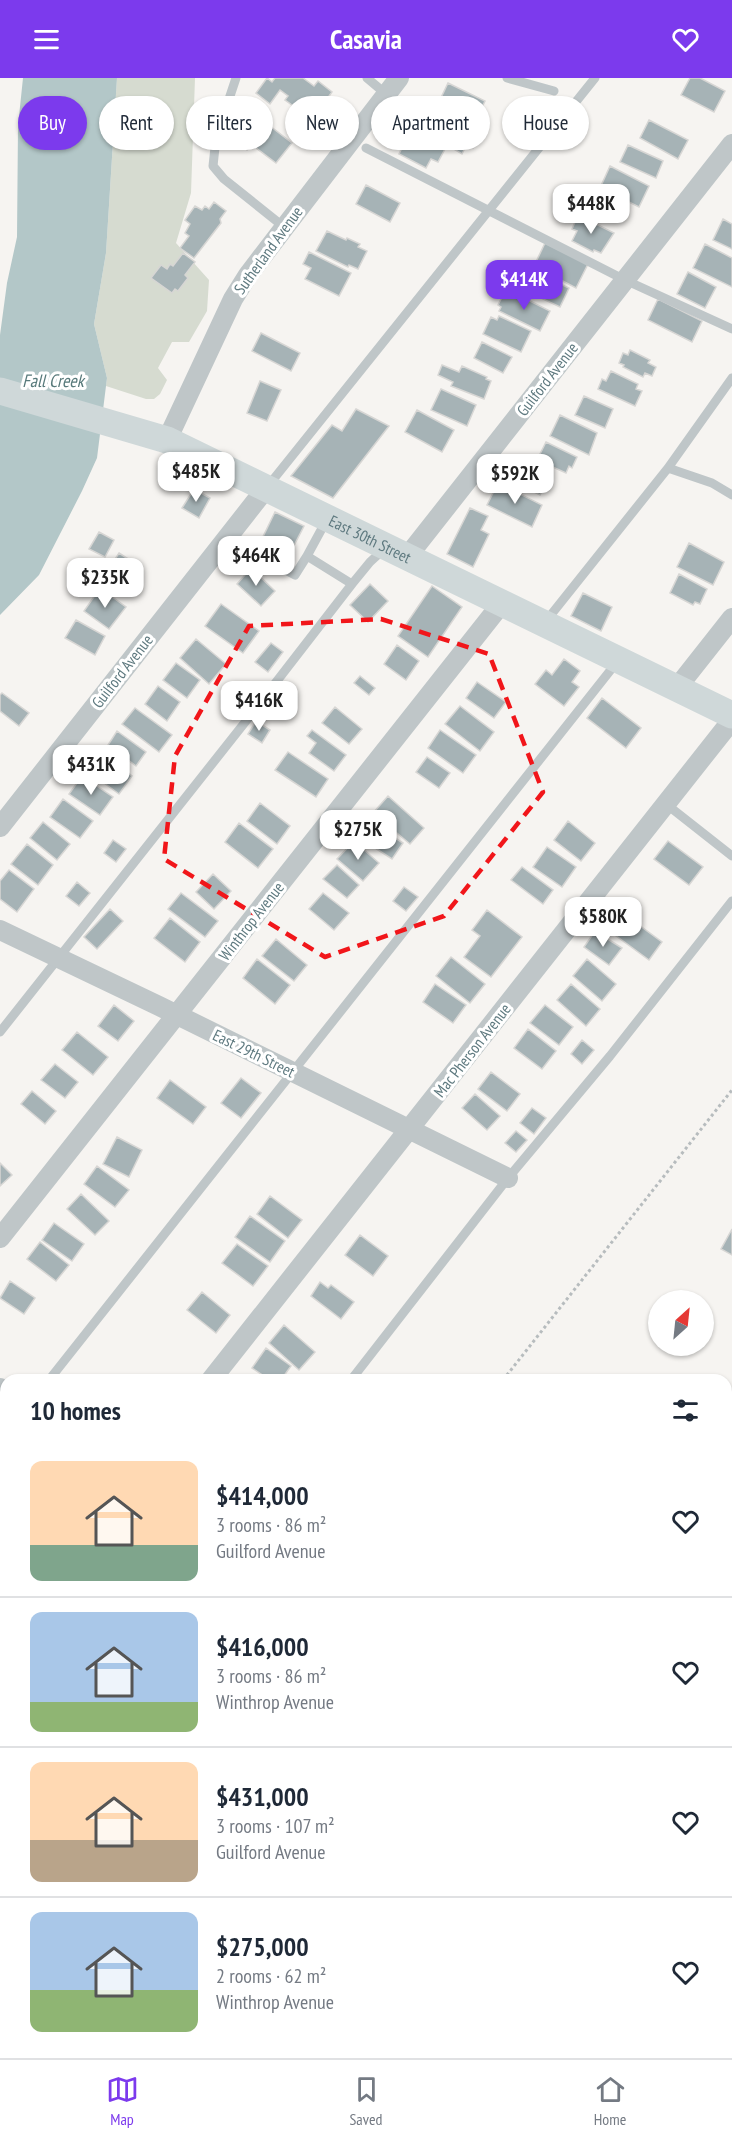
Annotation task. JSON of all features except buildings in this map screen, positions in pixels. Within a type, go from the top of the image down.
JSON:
[{"type":"main road","name":"East 30th Street","points":[[0,391],[167,440],[732,717]]},
{"type":"street","name":"Sutherland Avenue","points":[[167,440],[233,299],[255,265],[399,78]]},
{"type":"street","name":"Guilford Avenue","points":[[397,551],[625,280],[732,144]]},
{"type":"street","name":"Guilford Avenue","points":[[0,827],[267,488]]},
{"type":"street","name":"Winthrop Avenue","points":[[0,1238],[502,603]]},
{"type":"street","points":[[676,689],[732,618]]},
{"type":"street","name":"Mac Pherson Avenue","points":[[216,1374],[666,804],[732,717]]},
{"type":"street","name":"East 29th Street","points":[[0,930],[508,1178]]},
{"type":"lane","points":[[236,78],[216,138],[213,166],[224,180],[284,227]]},
{"type":"lane","points":[[367,78],[386,94]]},
{"type":"lane","points":[[507,78],[554,91]]},
{"type":"lane","points":[[267,488],[595,78]]},
{"type":"lane","points":[[366,148],[490,209],[625,280],[732,329]]},
{"type":"lane","points":[[544,623],[668,468],[732,378]]},
{"type":"lane","points":[[668,468],[712,483],[732,495]]},
{"type":"lane","points":[[228,537],[234,543],[295,575],[328,517]]},
{"type":"lane","points":[[0,1032],[370,562],[397,551]]},
{"type":"lane","points":[[307,556],[352,584]]},
{"type":"lane","points":[[54,1374],[618,660]]},
{"type":"lane","points":[[666,804],[732,856]]},
{"type":"lane","points":[[356,1374],[508,1178],[610,1056],[732,901]]},
{"type":"path","points":[[508,1374],[732,1090]]},
{"type":"highlighted area","points":[[381,619],[489,654],[543,792],[444,916],[325,957],[164,859],[175,756],[249,626]]},
{"type":"shaded area","points":[[117,78],[195,78],[194,96],[186,96],[186,150],[192,150],[191,193],[176,243],[209,280],[207,311],[189,342],[172,342],[158,368],[167,380],[160,394],[154,399],[146,399],[106,386],[107,378],[94,324],[106,253],[112,150],[174,150],[174,96],[116,96]]},
{"type":"water","name":"Fall Creek","points":[[23,78],[117,78],[116,96],[99,96],[99,150],[112,150],[106,253],[94,324],[107,378],[97,458],[39,575],[0,615],[0,335],[7,283],[17,237],[18,126],[18,150],[87,150],[87,96],[21,96]]}]
